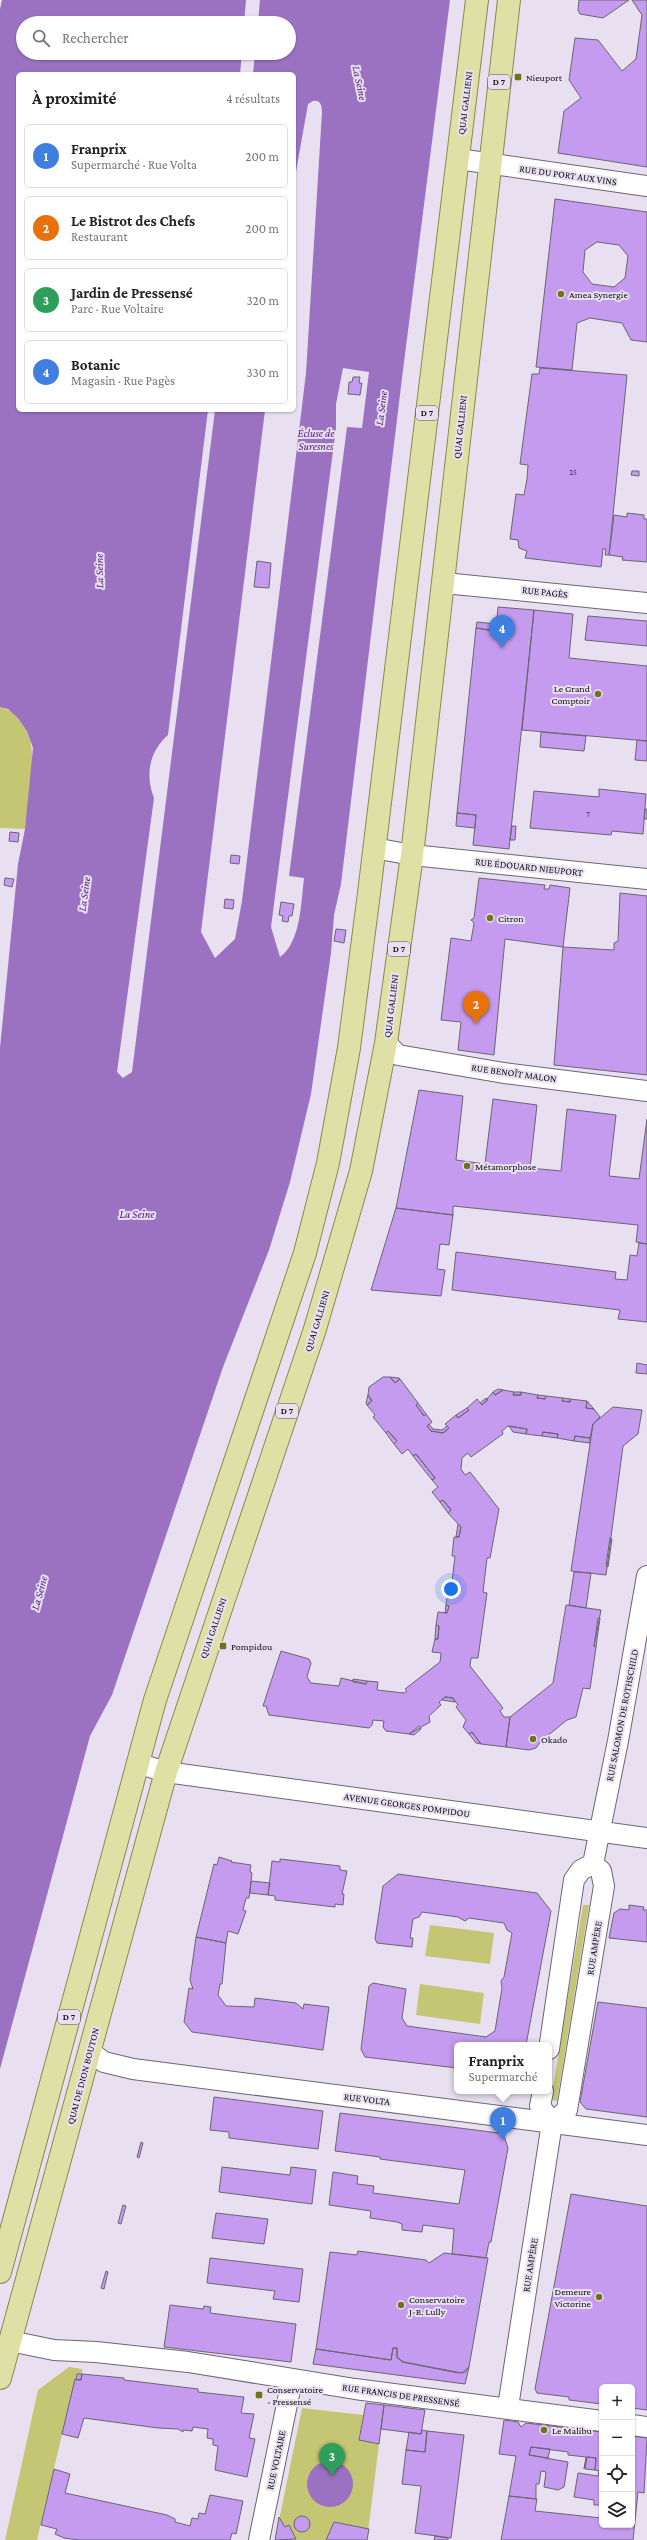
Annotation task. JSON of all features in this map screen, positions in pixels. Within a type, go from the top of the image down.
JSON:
[{"type":"main road","name":"QUAI GALLIENI","points":[[137,1763],[168,1662],[305,1253],[328,1163],[349,1048],[477,0]]},
{"type":"main road","name":"QUAI GALLIENI","points":[[166,1772],[315,1329],[361,1171],[386,1043],[412,855],[444,583],[489,164],[509,0]]},
{"type":"main road","name":"D 7","points":[[0,2272],[137,1763]]},
{"type":"main road","name":"QUAI DE DION BOUTON","points":[[0,2378],[5,2341],[90,2052],[166,1772]]},
{"type":"street","name":"RUE DU PORT AUX VINS","points":[[458,159],[647,186]]},
{"type":"street","name":"RUE PAGÈS","points":[[444,583],[647,603]]},
{"type":"street","points":[[374,848],[412,855]]},
{"type":"street","name":"RUE ÉDOUARD NIEUPORT","points":[[412,855],[647,879]]},
{"type":"street","name":"RUE BENOÎT MALON","points":[[386,1043],[398,1055],[523,1075],[647,1091]]},
{"type":"street","name":"RUE SALOMON DE ROTHSCHILD","points":[[598,1830],[619,1734],[645,1597],[647,1576]]},
{"type":"street","name":"AVENUE GEORGES POMPIDOU","points":[[137,1763],[166,1772],[598,1830],[647,1838]]},
{"type":"street","points":[[550,2042],[574,1880],[581,1870],[593,1864],[598,1830]]},
{"type":"street","name":"RUE AMPÈRE","points":[[508,2407],[552,2123],[567,2110],[604,1886],[601,1871],[593,1864]]},
{"type":"street","name":"RUE VOLTA","points":[[90,2052],[104,2062],[133,2069],[647,2135]]},
{"type":"street","points":[[542,2094],[540,2106],[552,2123]]},
{"type":"street","name":"RUE FRANCIS DE PRESSENSÉ","points":[[5,2341],[54,2350],[96,2352],[188,2362],[292,2380],[508,2407],[599,2421]]},
{"type":"street","name":"RUE VOLTAIRE","points":[[259,2540],[292,2380]]},
{"type":"street","points":[[635,2425],[647,2427]]},
{"type":"green space","points":[[0,707],[15,714],[25,726],[30,742],[32,778],[25,829],[0,828]]},
{"type":"green space","points":[[583,1905],[589,1905],[557,2101],[551,2100]]},
{"type":"green space","points":[[430,1925],[494,1933],[490,1964],[425,1956]]},
{"type":"green space","points":[[420,1984],[484,1993],[480,2024],[416,2015]]},
{"type":"green space","points":[[69,2367],[82,2369],[82,2374],[77,2374],[75,2380],[37,2540],[5,2540],[38,2390]]},
{"type":"green space","points":[[302,2408],[363,2415],[359,2439],[379,2444],[367,2540],[275,2540]]},
{"type":"water","name":"La Seine","points":[[2,0],[246,0],[245,16],[16,16],[16,60],[241,60],[240,72],[16,72],[16,412],[208,412],[168,735],[157,749],[150,764],[150,781],[154,798],[117,1072],[123,1078],[132,1072],[215,412],[265,412],[201,932],[215,958],[235,939],[242,901],[306,373],[322,112],[319,102],[313,101],[308,104],[296,172],[296,72],[253,72],[254,60],[296,60],[296,16],[259,16],[260,0],[450,0],[402,378],[341,884],[334,915],[331,953],[311,1094],[290,1182],[269,1250],[223,1367],[112,1695],[90,1736],[0,2069],[0,1048],[18,864],[25,829],[33,748],[27,731],[18,718],[8,709],[0,707],[0,9]],"holes":[[[343,368],[369,372],[362,428],[347,427],[289,876],[304,878],[301,910],[292,942],[280,957],[271,927],[336,428],[336,404]]]},
{"type":"water","points":[[325,2461],[335,2461],[347,2467],[352,2475],[352,2493],[347,2501],[339,2506],[325,2507],[317,2504],[310,2497],[307,2489],[307,2479],[310,2471],[317,2464]]},
{"type":"building","points":[[579,0],[629,0],[603,18],[580,14],[578,10]]},
{"type":"building","points":[[632,0],[647,0],[647,167],[558,153],[564,111],[581,98],[569,80],[575,38],[598,40],[622,71],[636,59],[642,15]]},
{"type":"building","points":[[555,199],[647,212],[647,342],[631,340],[622,323],[590,318],[577,323],[572,370],[536,367]],"holes":[[[597,242],[619,245],[628,256],[625,278],[614,287],[592,284],[583,272],[585,250]]]},
{"type":"building","points":[[540,368],[627,375],[609,555],[605,555],[606,549],[603,549],[601,567],[525,558],[527,551],[519,548],[518,540],[510,539],[516,494],[524,495],[527,479],[528,465],[520,464],[532,374],[539,374]]},
{"type":"building","points":[[353,377],[360,377],[359,383],[362,383],[360,395],[348,394],[349,382],[352,382]]},
{"type":"building","points":[[632,471],[639,471],[639,476],[631,475]]},
{"type":"building","points":[[627,513],[644,515],[644,519],[647,519],[647,562],[622,560],[623,557],[609,555],[614,515],[627,517]]},
{"type":"building","points":[[257,561],[271,563],[269,588],[254,587]]},
{"type":"building","points":[[498,607],[534,610],[509,849],[473,845],[476,815],[457,813],[476,628],[495,631],[496,624],[504,625],[504,619],[497,618]]},
{"type":"building","points":[[534,610],[573,614],[569,658],[647,666],[647,741],[522,730]]},
{"type":"building","points":[[588,616],[647,621],[647,646],[585,640]]},
{"type":"building","points":[[477,622],[496,624],[495,631],[476,628]]},
{"type":"building","points":[[541,732],[586,736],[584,751],[540,747]]},
{"type":"building","points":[[637,740],[647,741],[647,761],[635,760]]},
{"type":"building","points":[[599,789],[646,794],[643,834],[612,831],[611,835],[530,828],[534,791],[599,797]]},
{"type":"building","points":[[645,809],[647,809],[647,819],[644,819]]},
{"type":"building","points":[[457,813],[476,815],[475,828],[456,826]]},
{"type":"building","points":[[512,826],[516,826],[515,840],[510,840]]},
{"type":"building","points":[[10,832],[19,833],[18,842],[9,841]]},
{"type":"building","points":[[231,855],[240,856],[239,864],[230,863]]},
{"type":"building","points":[[5,878],[14,879],[12,887],[4,885]]},
{"type":"building","points":[[479,878],[545,885],[544,889],[549,889],[550,885],[570,888],[563,947],[505,939],[494,1055],[458,1050],[461,1022],[441,1020],[451,938],[471,941],[474,923],[471,920],[474,918]]},
{"type":"building","points":[[620,893],[647,896],[647,1075],[554,1065],[563,947],[614,950],[614,943],[618,941]]},
{"type":"building","points":[[225,899],[234,900],[233,909],[224,908]]},
{"type":"building","points":[[281,902],[294,904],[292,916],[289,916],[288,922],[282,921],[283,916],[279,915]]},
{"type":"building","points":[[336,929],[346,930],[344,943],[334,941]]},
{"type":"building","name":"Métamorphose","points":[[419,1090],[463,1096],[456,1160],[485,1164],[493,1099],[537,1105],[530,1168],[561,1171],[567,1109],[616,1115],[609,1176],[639,1179],[647,1119],[647,1244],[636,1242],[638,1225],[453,1206],[453,1215],[396,1208]]},
{"type":"building","points":[[396,1208],[453,1215],[449,1245],[440,1244],[437,1269],[445,1270],[441,1296],[371,1290]]},
{"type":"building","points":[[639,1243],[647,1244],[647,1322],[618,1319],[620,1310],[452,1290],[456,1252],[616,1272],[615,1279],[627,1280],[630,1255],[637,1256]]},
{"type":"building","points":[[637,1363],[647,1365],[647,1374],[636,1373]]},
{"type":"building","points":[[383,1377],[390,1377],[395,1383],[400,1379],[418,1403],[416,1405],[424,1416],[426,1414],[432,1422],[427,1426],[431,1431],[443,1433],[449,1428],[445,1424],[456,1415],[458,1418],[469,1410],[467,1408],[477,1399],[482,1405],[493,1392],[495,1395],[503,1390],[514,1392],[513,1395],[521,1395],[521,1392],[538,1395],[537,1398],[545,1399],[546,1396],[563,1398],[562,1401],[570,1402],[570,1399],[587,1401],[586,1408],[594,1409],[600,1417],[593,1424],[590,1438],[575,1436],[574,1441],[557,1438],[558,1434],[543,1432],[542,1436],[526,1434],[527,1429],[508,1426],[502,1431],[503,1434],[471,1457],[468,1453],[462,1458],[461,1469],[465,1475],[470,1472],[499,1509],[490,1558],[487,1558],[483,1592],[487,1593],[478,1658],[471,1658],[470,1666],[503,1708],[500,1711],[504,1717],[510,1717],[506,1747],[481,1744],[472,1732],[469,1734],[463,1727],[466,1720],[456,1707],[458,1705],[453,1698],[445,1697],[439,1702],[441,1705],[429,1716],[430,1722],[409,1734],[386,1731],[383,1727],[384,1721],[373,1720],[372,1725],[369,1728],[269,1715],[266,1706],[263,1706],[281,1651],[309,1659],[311,1663],[307,1677],[311,1683],[339,1686],[341,1678],[366,1684],[367,1681],[378,1682],[377,1690],[404,1693],[407,1691],[405,1689],[440,1662],[441,1653],[432,1652],[435,1639],[438,1639],[439,1626],[436,1625],[438,1612],[447,1613],[449,1606],[446,1605],[448,1590],[451,1590],[455,1556],[452,1556],[454,1537],[459,1537],[461,1527],[448,1513],[451,1510],[443,1500],[440,1502],[432,1492],[438,1487],[432,1480],[435,1478],[416,1454],[413,1456],[408,1449],[402,1454],[394,1444],[397,1441],[388,1431],[386,1433],[373,1417],[375,1415],[367,1405],[372,1401],[368,1395],[369,1387]]},
{"type":"building","points":[[390,1377],[399,1378],[400,1379],[395,1383]]},
{"type":"building","points":[[498,1389],[503,1390],[495,1395],[493,1392]]},
{"type":"building","points":[[514,1392],[521,1392],[521,1395],[513,1395]]},
{"type":"building","points":[[368,1395],[372,1401],[367,1405],[366,1403]]},
{"type":"building","points":[[538,1395],[546,1396],[545,1399],[537,1398]]},
{"type":"building","points":[[486,1398],[488,1400],[482,1405],[480,1403]]},
{"type":"building","points":[[563,1398],[570,1399],[570,1402],[562,1401]]},
{"type":"building","points":[[587,1401],[594,1409],[586,1408]]},
{"type":"building","points":[[418,1403],[426,1414],[424,1416],[416,1405]]},
{"type":"building","points":[[613,1407],[642,1410],[638,1434],[623,1446],[606,1575],[571,1571],[593,1424]]},
{"type":"building","points":[[467,1408],[469,1410],[458,1418],[456,1415]]},
{"type":"building","points":[[429,1424],[433,1429],[442,1430],[447,1426],[449,1428],[443,1433],[431,1431],[427,1426]]},
{"type":"building","points":[[509,1426],[527,1429],[526,1434],[513,1432]]},
{"type":"building","points":[[388,1431],[397,1441],[394,1444],[386,1433]]},
{"type":"building","points":[[543,1432],[558,1434],[557,1438],[542,1436]]},
{"type":"building","points":[[575,1436],[590,1438],[590,1443],[574,1441]]},
{"type":"building","points":[[416,1454],[435,1478],[432,1480],[413,1456]]},
{"type":"building","points":[[443,1500],[451,1510],[448,1513],[440,1502]]},
{"type":"building","points":[[458,1524],[461,1527],[459,1537],[456,1537]]},
{"type":"building","points":[[610,1538],[612,1539],[608,1567],[606,1566]]},
{"type":"building","points":[[574,1572],[591,1573],[586,1608],[569,1605]]},
{"type":"building","points":[[446,1605],[449,1606],[447,1613],[445,1613]]},
{"type":"building","points":[[566,1605],[601,1610],[594,1646],[596,1647],[590,1689],[583,1688],[576,1717],[567,1720],[541,1741],[536,1748],[529,1750],[506,1747],[510,1717],[553,1683]]},
{"type":"building","points":[[598,1618],[600,1618],[596,1647],[594,1646]]},
{"type":"building","points":[[436,1625],[439,1626],[438,1639],[435,1639]]},
{"type":"building","points":[[353,1679],[367,1681],[366,1684],[353,1682]]},
{"type":"building","points":[[445,1697],[453,1698],[455,1702],[442,1700]]},
{"type":"building","points":[[419,1726],[421,1729],[414,1735],[409,1734]]},
{"type":"building","points":[[472,1732],[481,1744],[476,1743],[469,1734]]},
{"type":"building","points":[[219,1857],[232,1861],[231,1862],[251,1865],[250,1872],[252,1873],[249,1898],[246,1898],[243,1910],[246,1911],[238,1934],[228,1931],[226,1943],[196,1937],[214,1864],[217,1865]]},
{"type":"building","points":[[280,1859],[340,1866],[340,1870],[347,1871],[342,1894],[344,1894],[343,1905],[335,1904],[335,1907],[275,1900],[275,1896],[268,1895],[272,1861],[280,1862]]},
{"type":"building","points":[[398,1874],[537,1893],[551,1911],[527,2042],[454,2042],[454,2068],[365,2057],[361,2049],[369,1986],[373,1983],[406,1989],[402,2018],[407,2026],[486,2037],[495,2031],[502,1988],[501,1981],[504,1977],[512,1933],[507,1930],[504,1923],[469,1918],[465,1921],[458,1917],[422,1912],[419,1917],[413,1919],[410,1938],[413,1938],[412,1947],[377,1943],[375,1939],[383,1886]]},
{"type":"building","points":[[251,1881],[270,1883],[268,1895],[250,1893]]},
{"type":"building","points":[[629,1905],[644,1907],[643,1910],[647,1910],[647,1942],[609,1938],[614,1913],[620,1909],[629,1910]]},
{"type":"building","points":[[196,1937],[226,1943],[222,1984],[220,1984],[218,1995],[226,2006],[254,2007],[255,1998],[296,2003],[303,2009],[304,2004],[329,2007],[323,2050],[192,2032],[184,2022],[189,1988],[193,1989],[190,1980]]},
{"type":"building","points":[[598,2002],[647,2008],[647,2117],[586,2109],[580,2102]]},
{"type":"building","points":[[214,2097],[323,2111],[318,2149],[229,2138],[229,2132],[210,2130]]},
{"type":"building","points":[[340,2113],[499,2133],[504,2136],[508,2148],[491,2242],[489,2242],[486,2258],[452,2254],[454,2229],[423,2225],[422,2232],[402,2230],[402,2224],[397,2222],[370,2218],[371,2211],[329,2205],[333,2172],[358,2176],[357,2184],[374,2186],[373,2193],[459,2204],[465,2170],[380,2159],[380,2157],[335,2151]]},
{"type":"building","points":[[141,2142],[143,2143],[139,2158],[137,2157]]},
{"type":"building","points":[[222,2167],[290,2175],[291,2167],[316,2170],[312,2204],[219,2192]]},
{"type":"building","name":"Demeure Victorine","points":[[571,2194],[647,2206],[647,2410],[635,2408],[635,2384],[599,2384],[599,2404],[569,2400],[569,2397],[537,2393],[535,2389]]},
{"type":"building","points":[[123,2205],[126,2206],[121,2224],[118,2223]]},
{"type":"building","points":[[216,2213],[268,2219],[264,2244],[212,2238]]},
{"type":"building","name":"Conservatoire J-B. Lully","points":[[358,2251],[426,2260],[429,2263],[444,2253],[488,2258],[469,2367],[465,2372],[458,2373],[402,2362],[397,2356],[397,2348],[393,2348],[391,2360],[316,2349],[330,2252],[357,2255]]},
{"type":"building","points":[[210,2258],[303,2269],[299,2302],[273,2299],[275,2291],[207,2283]]},
{"type":"building","points":[[106,2271],[108,2272],[104,2289],[101,2288]]},
{"type":"building","points":[[170,2305],[203,2309],[204,2306],[211,2307],[210,2313],[296,2324],[291,2362],[164,2347]]},
{"type":"building","points":[[393,2348],[397,2348],[397,2358],[404,2362],[462,2373],[469,2367],[465,2384],[313,2364],[316,2349],[391,2360]]},
{"type":"building","points":[[77,2374],[82,2374],[81,2380],[76,2380]]},
{"type":"building","points":[[82,2374],[124,2378],[124,2380],[198,2389],[198,2392],[244,2397],[241,2413],[254,2414],[249,2438],[255,2439],[247,2477],[215,2470],[218,2446],[213,2445],[213,2439],[207,2438],[208,2429],[193,2427],[192,2431],[183,2430],[183,2432],[178,2429],[158,2428],[84,2418],[78,2438],[62,2434],[75,2379],[81,2380]]},
{"type":"building","points":[[366,2403],[384,2405],[379,2444],[359,2440]]},
{"type":"building","points":[[384,2405],[425,2410],[421,2434],[381,2429]]},
{"type":"building","points":[[504,2420],[518,2422],[521,2427],[526,2423],[599,2432],[599,2471],[595,2470],[596,2458],[587,2457],[584,2469],[586,2457],[568,2455],[568,2452],[531,2447],[529,2455],[568,2462],[564,2487],[558,2490],[544,2487],[546,2472],[541,2471],[539,2484],[536,2484],[536,2499],[509,2496],[516,2456],[499,2454]]},
{"type":"building","points":[[422,2430],[427,2431],[425,2452],[406,2450],[409,2432],[421,2434]]},
{"type":"building","points":[[427,2431],[464,2435],[451,2538],[415,2533],[421,2486],[402,2484],[406,2450],[425,2452]]},
{"type":"building","points":[[635,2436],[647,2438],[644,2493],[638,2492],[635,2521]]},
{"type":"building","points":[[531,2447],[550,2449],[548,2458],[529,2455]]},
{"type":"building","points":[[587,2457],[596,2458],[595,2470],[585,2469]]},
{"type":"building","points":[[54,2469],[70,2474],[65,2493],[167,2515],[175,2519],[175,2522],[190,2526],[192,2518],[198,2519],[199,2513],[205,2514],[210,2495],[243,2501],[236,2534],[232,2533],[230,2540],[80,2540],[64,2538],[55,2534],[57,2529],[41,2525]]},
{"type":"building","points":[[599,2471],[599,2505],[594,2505],[594,2500],[574,2497],[578,2473],[598,2476]]},
{"type":"building","points":[[509,2496],[537,2499],[535,2511],[599,2518],[599,2528],[634,2528],[633,2540],[501,2540]]},
{"type":"building","points":[[299,2516],[305,2516],[310,2521],[308,2530],[305,2532],[299,2532],[294,2527],[294,2521]]},
{"type":"building","points":[[279,2517],[285,2527],[289,2525],[296,2539],[275,2540]]},
{"type":"building","points":[[334,2522],[369,2529],[367,2540],[326,2540]]},
{"type":"building","points":[[435,2536],[448,2538],[448,2540],[434,2540]]},
{"type":"place","name":"Nieuport","points":[[518,77]]},
{"type":"place","name":"Amea Synergie","points":[[561,294]]},
{"type":"place","name":"Botanic","points":[[502,648]]},
{"type":"place","name":"Le Grand Comptoir","points":[[598,694]]},
{"type":"place","name":"Citron","points":[[490,918]]},
{"type":"place","name":"Le Bistrot des Chefs","points":[[476,1024]]},
{"type":"place","name":"Métamorphose","points":[[467,1166]]},
{"type":"place","name":"Pompidou","points":[[223,1646]]},
{"type":"place","name":"Okado","points":[[533,1739]]},
{"type":"place","name":"Franprix","points":[[503,2140]]},
{"type":"place","name":"Demeure Victorine","points":[[599,2297]]},
{"type":"place","name":"Conservatoire J-B. Lully","points":[[401,2305]]},
{"type":"place","name":"Conservatoire - Pressensé","points":[[259,2395]]},
{"type":"place","name":"Le Malibu","points":[[544,2430]]},
{"type":"place","name":"Jardin de Pressensé","points":[[332,2476]]},
{"type":"water label","name":"Écluse de Suresnes","points":[[316,439]]}]
